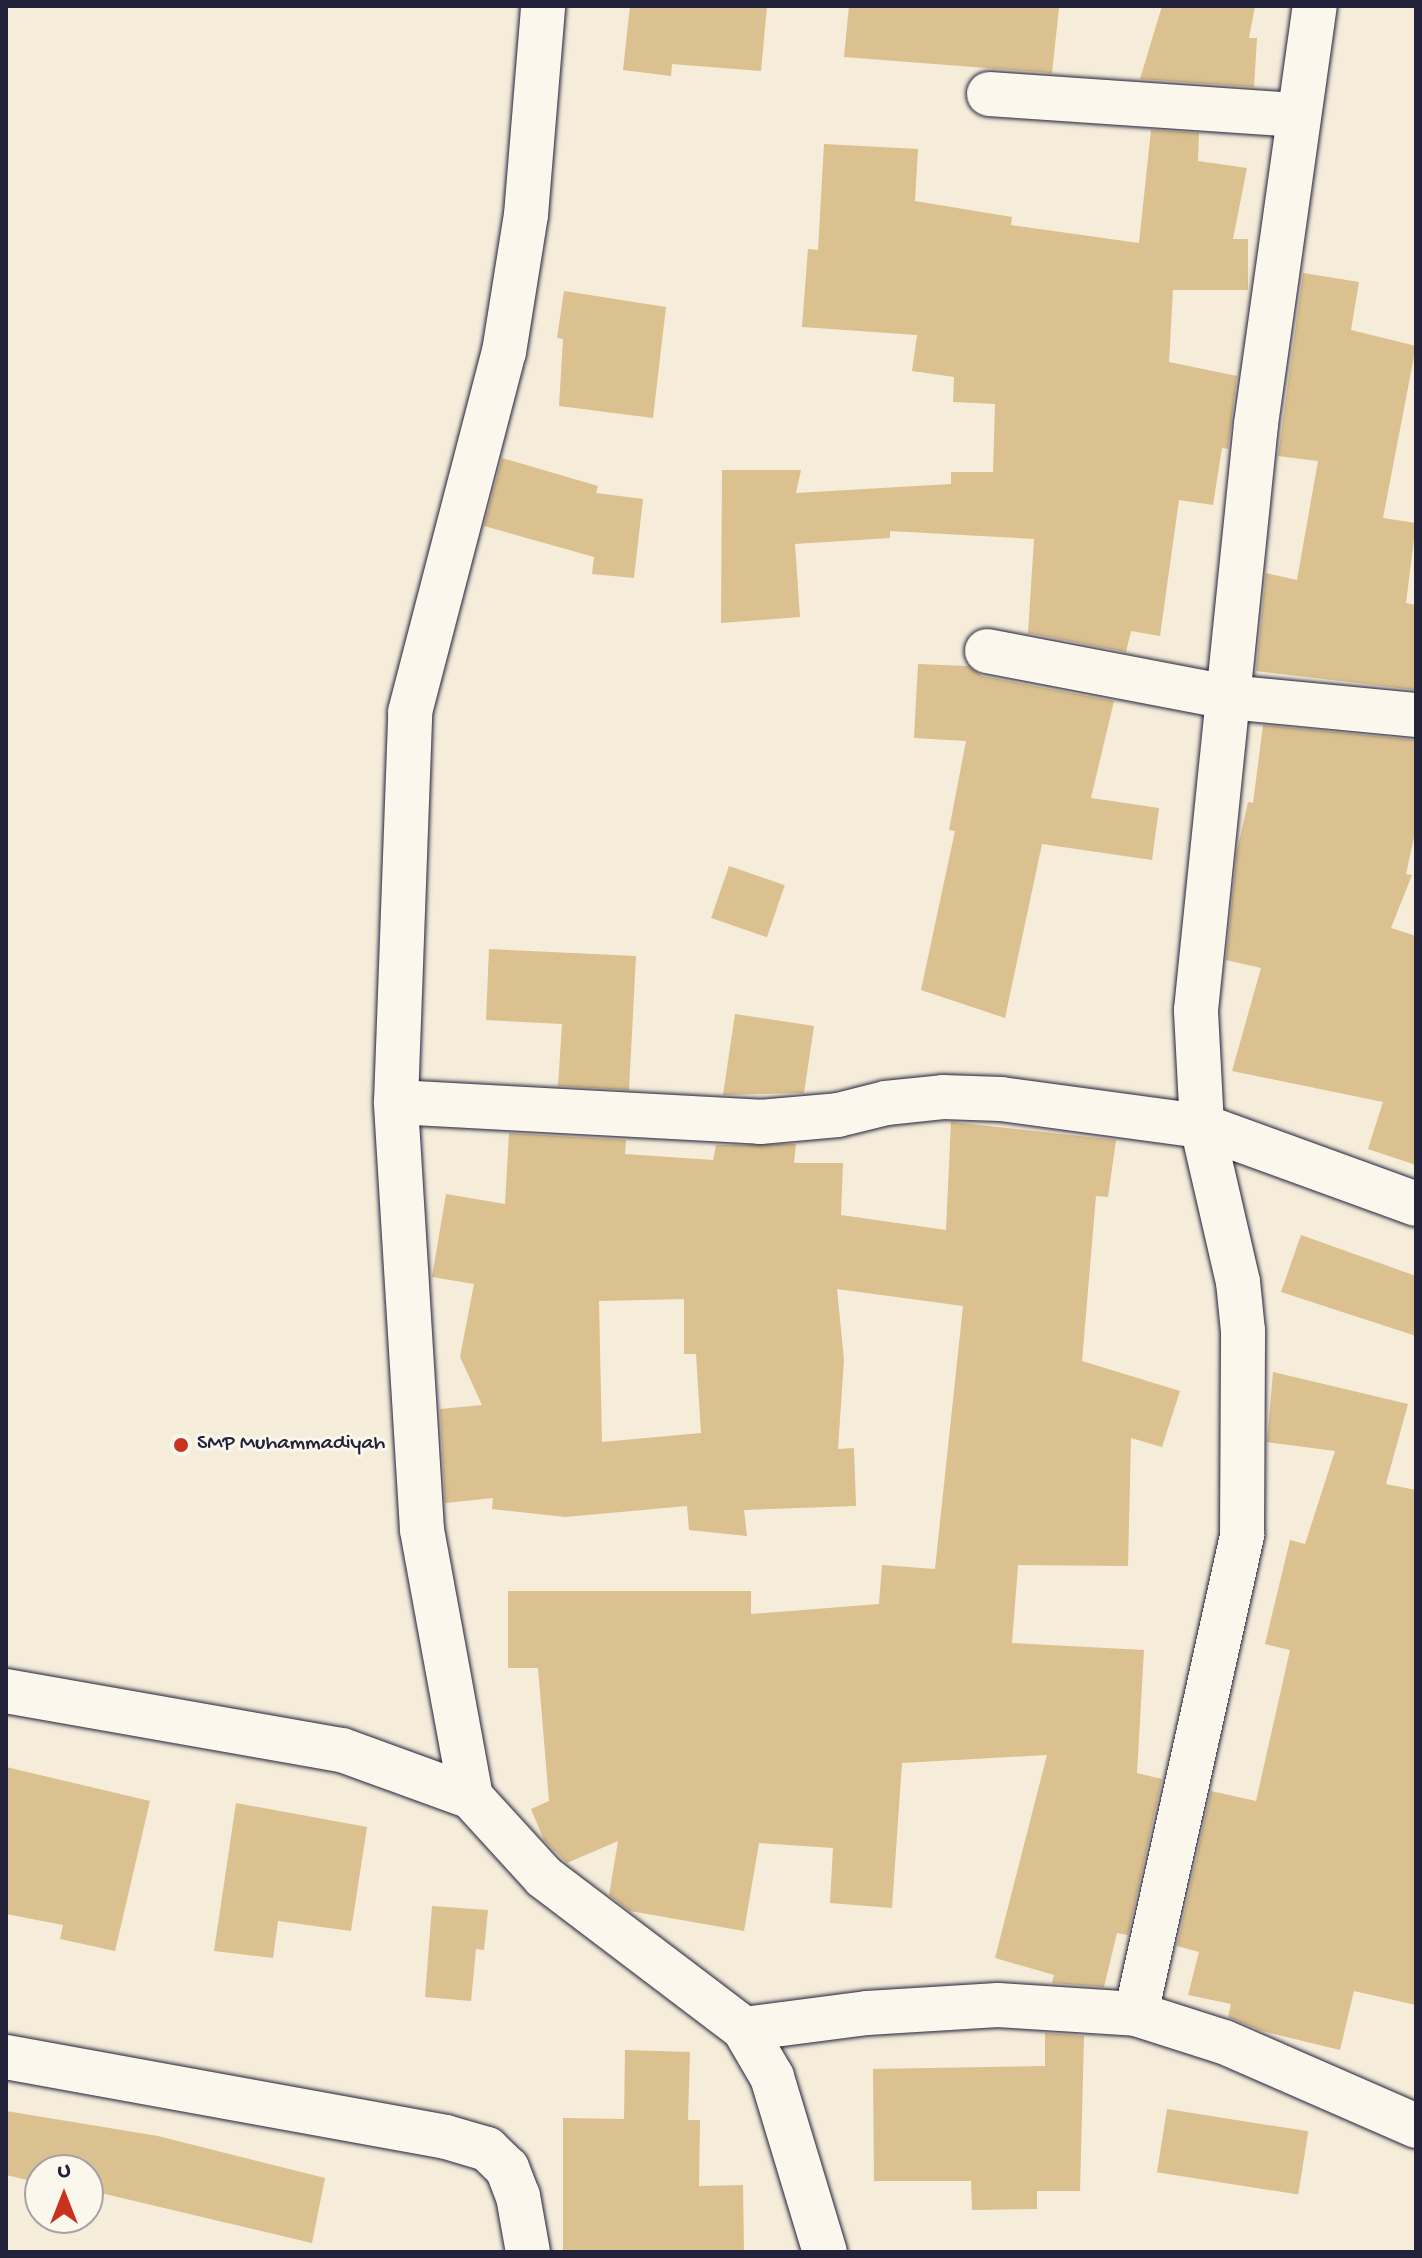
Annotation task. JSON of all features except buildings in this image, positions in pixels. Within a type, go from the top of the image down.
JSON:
[{"type":"street","points":[[471,1797],[422,1530],[396,1102],[410,712],[504,352],[526,215],[543,6]]},
{"type":"street","points":[[1136,2014],[1242,1535],[1243,1331],[1238,1282],[1202,1126],[1196,1010],[1256,424],[1315,6]]},
{"type":"street","points":[[989,94],[1298,115]]},
{"type":"street","points":[[987,651],[1228,697],[1416,715]]},
{"type":"street","points":[[396,1102],[760,1122],[943,1097],[1202,1126],[1416,1204]]},
{"type":"street","points":[[6,1691],[342,1750],[471,1797],[544,1877],[744,2029],[772,2077],[825,2252]]},
{"type":"street","points":[[744,2029],[867,2013],[998,2005],[1136,2014],[1224,2042],[1416,2126]]},
{"type":"street","points":[[6,2057],[446,2137],[487,2149],[507,2168],[518,2196],[528,2252]]},
{"type":"place","name":"SMP Muhammadiyah","points":[[181,1445]]}]
